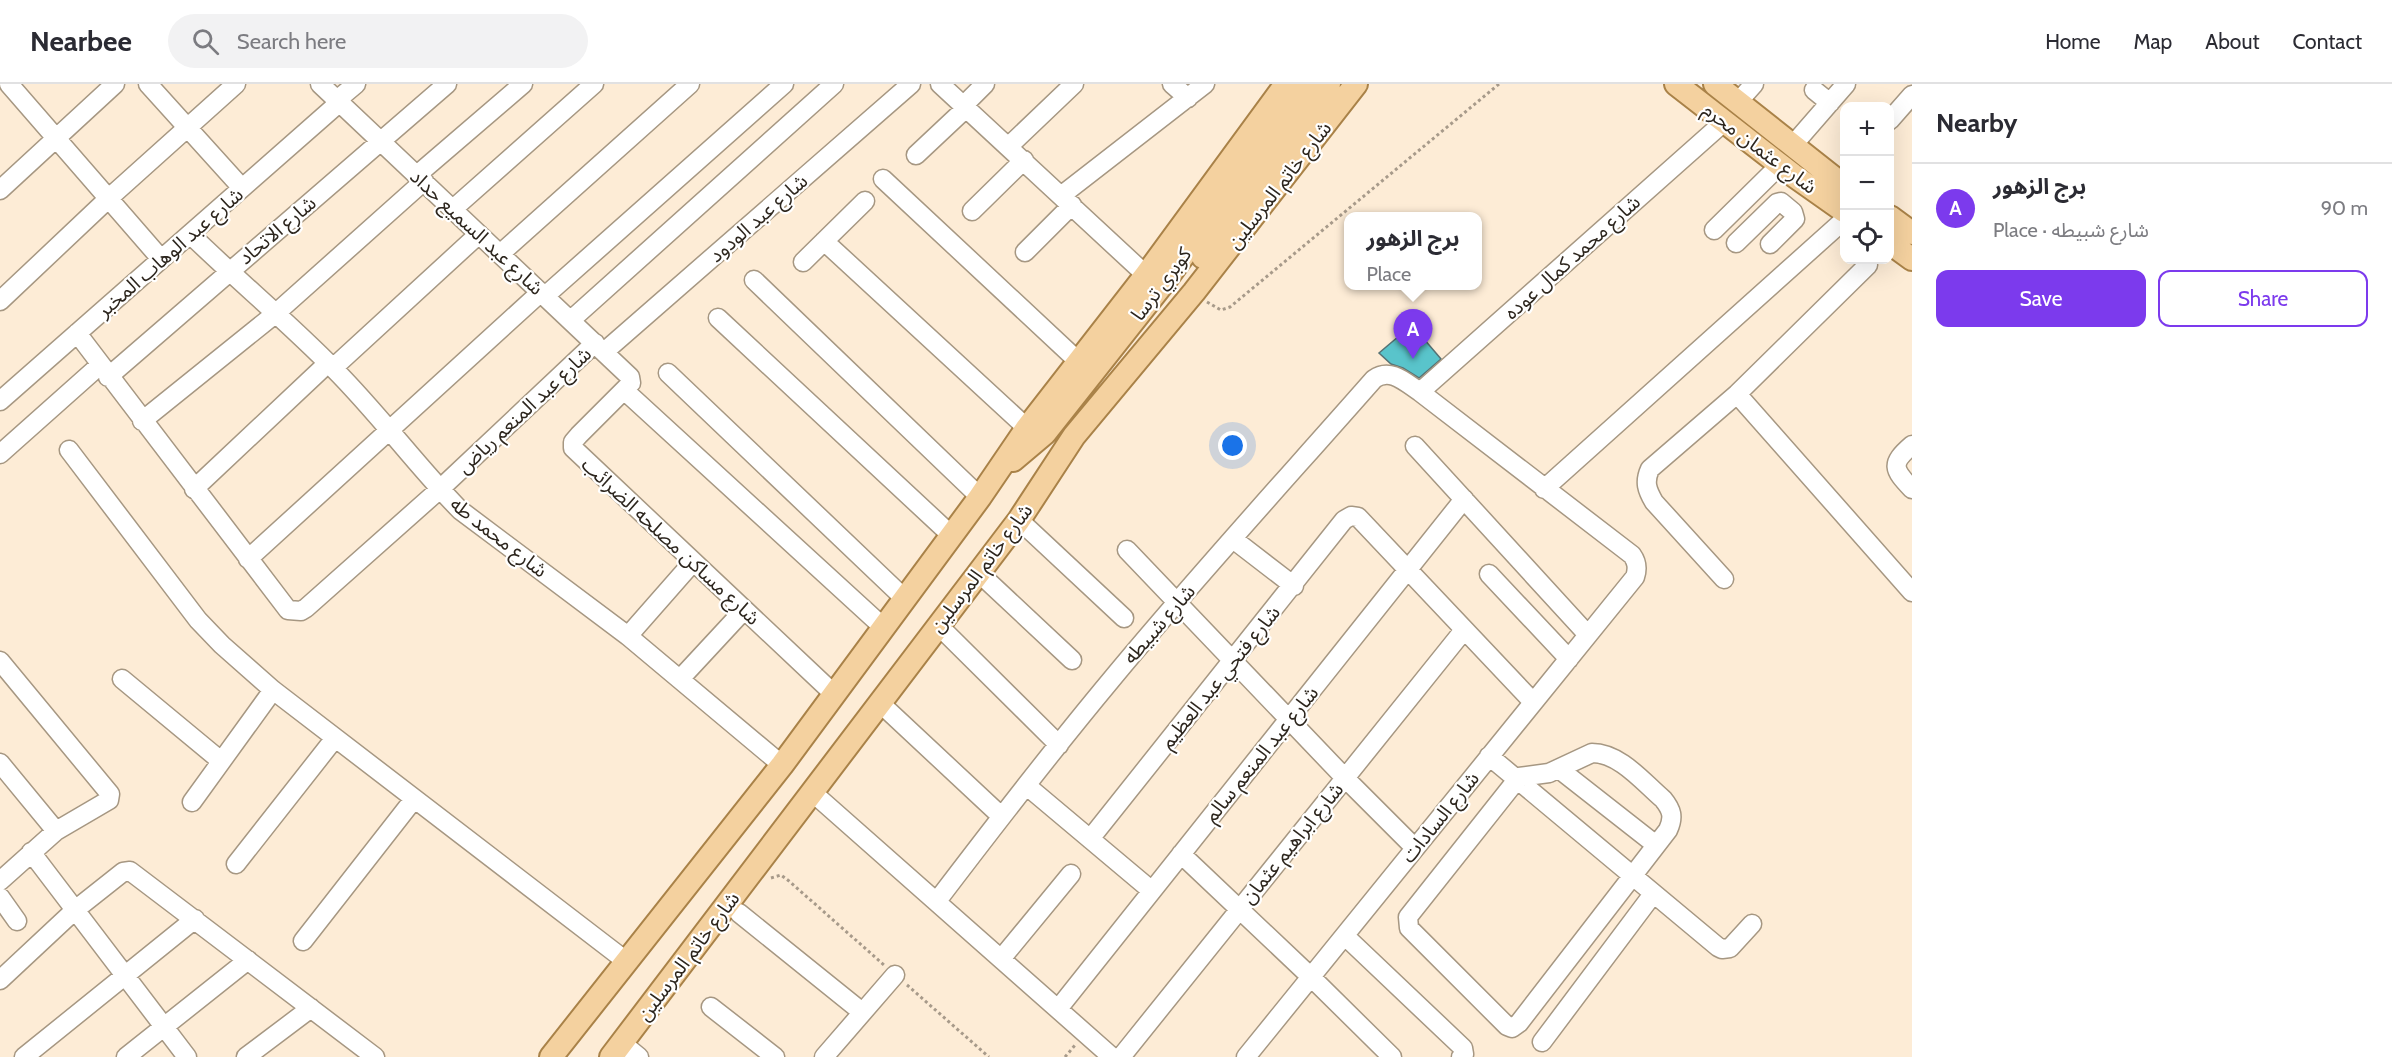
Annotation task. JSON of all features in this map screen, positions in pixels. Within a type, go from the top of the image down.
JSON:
[{"type":"main road","points":[[559,1052],[626,961],[782,765],[980,497],[1027,428],[1146,275],[1286,84]]},
{"type":"main road","name":"كوبري ترسا","points":[[999,469],[1023,453],[1045,433],[1165,281],[1307,84]]},
{"type":"main road","name":"كوبري ترسا","points":[[1074,436],[1125,362],[1329,84]]},
{"type":"main road","name":"شارع خاتم المرسلين","points":[[624,1052],[812,792],[1019,520],[1074,436],[1194,292],[1356,84]]},
{"type":"main road","name":"شارع عثمان محرم","points":[[1676,84],[1780,165],[1844,210]]},
{"type":"main road","name":"شارع عثمان محرم","points":[[1715,84],[1793,145],[1840,178]]},
{"type":"main road","points":[[1894,220],[1912,233]]},
{"type":"main road","points":[[1894,246],[1912,260]]},
{"type":"street","points":[[9,84],[110,198],[161,260]]},
{"type":"street","points":[[0,190],[116,84]]},
{"type":"street","points":[[148,84],[242,188]]},
{"type":"street","points":[[0,301],[236,84]]},
{"type":"street","name":"شارع عبد السميع حداد","points":[[320,84],[600,347],[630,377],[627,386],[883,627]]},
{"type":"street","name":"شارع عبد الوهاب المخبر","points":[[0,401],[242,188],[356,84]]},
{"type":"street","name":"شارع الاتحاد","points":[[0,454],[228,271],[382,142],[447,84]]},
{"type":"street","points":[[142,421],[275,314],[523,84]]},
{"type":"street","points":[[453,209],[594,84]]},
{"type":"street","points":[[500,254],[690,84]]},
{"type":"street","points":[[77,333],[248,559],[543,294],[784,84]]},
{"type":"street","points":[[571,320],[834,84]]},
{"type":"street","name":"شارع عبد الودود","points":[[600,347],[911,84]]},
{"type":"street","points":[[940,84],[1146,275]]},
{"type":"street","points":[[916,155],[985,84]]},
{"type":"street","points":[[1009,146],[1074,84]]},
{"type":"street","points":[[1172,84],[1188,98]]},
{"type":"street","points":[[1025,252],[1067,200],[1205,84]]},
{"type":"street","points":[[1738,102],[1754,84]]},
{"type":"street","points":[[1793,145],[1846,84]]},
{"type":"street","points":[[1814,90],[1830,103]]},
{"type":"street","points":[[1900,116],[1912,95]]},
{"type":"street","name":"شارع محمد كمال عوده","points":[[1420,392],[1724,122]]},
{"type":"street","points":[[972,211],[1024,160]]},
{"type":"street","points":[[1714,230],[1780,165]]},
{"type":"street","points":[[883,179],[1079,362]]},
{"type":"street","points":[[803,262],[865,201]]},
{"type":"street","points":[[1736,243],[1779,202],[1795,215],[1793,222],[1770,244]]},
{"type":"street","points":[[1740,205],[1758,222]]},
{"type":"street","points":[[1420,392],[1544,489],[1840,224]]},
{"type":"street","name":"شارع محمد طه","points":[[190,234],[330,366],[391,430],[460,510],[628,636],[782,765]]},
{"type":"street","points":[[194,489],[479,234]]},
{"type":"street","points":[[824,241],[1027,428]]},
{"type":"street","points":[[1724,579],[1654,502],[1647,490],[1646,479],[1650,469],[1737,394],[1868,265]]},
{"type":"street","points":[[754,280],[980,497]]},
{"type":"street","points":[[718,318],[951,536]]},
{"type":"street","name":"شارع عبد المنعم رياض","points":[[248,559],[288,610],[301,611],[306,608],[600,347]]},
{"type":"street","points":[[668,373],[905,599]]},
{"type":"street","name":"شارع شبيطه","points":[[937,901],[1001,816],[1110,681],[1374,379],[1390,374],[1420,392]]},
{"type":"street","name":"شارع مساكن مصلحه الضرائب","points":[[627,386],[579,435],[573,442],[573,448],[834,694]]},
{"type":"street","points":[[1737,394],[1912,592]]},
{"type":"street","points":[[1912,445],[1898,457],[1896,463],[1900,476],[1912,489]]},
{"type":"street","points":[[1415,446],[1588,635]]},
{"type":"street","points":[[69,450],[198,620],[222,645],[273,690],[626,961]]},
{"type":"street","name":"شارع السادات","points":[[1246,1057],[1635,577],[1637,565],[1632,555],[1544,489]]},
{"type":"street","name":"شارع عبد المنعم سالم","points":[[1058,1009],[1464,499]]},
{"type":"street","name":"شارع فتحي عبد العظيم","points":[[1090,839],[1294,586],[1344,520],[1351,516],[1358,517],[1407,571]]},
{"type":"street","points":[[1019,520],[1124,618]]},
{"type":"street","points":[[1233,539],[1294,586]]},
{"type":"street","points":[[1128,550],[1288,719],[1415,848]]},
{"type":"street","points":[[628,636],[693,562]]},
{"type":"street","points":[[1407,571],[1533,702]]},
{"type":"street","points":[[979,573],[1072,660]]},
{"type":"street","points":[[1489,574],[1569,659]]},
{"type":"street","points":[[680,680],[744,610]]},
{"type":"street","points":[[939,626],[1059,745]]},
{"type":"street","name":"شارع ابراهيم عثمان","points":[[1121,1057],[1464,630]]},
{"type":"street","points":[[0,661],[110,794],[108,800],[56,831],[0,881]]},
{"type":"street","points":[[122,679],[221,761]]},
{"type":"street","points":[[192,802],[273,690]]},
{"type":"street","points":[[880,704],[1001,816]]},
{"type":"street","points":[[236,864],[335,738]]},
{"type":"street","points":[[1592,753],[1601,753],[1616,759],[1669,806],[1672,821],[1632,877],[1519,1023],[1512,1028],[1507,1026],[1413,932],[1408,923],[1412,913],[1517,779],[1522,776],[1550,773],[1559,769],[1592,753]]},
{"type":"street","points":[[1489,756],[1632,877],[1722,949],[1730,948],[1752,924]]},
{"type":"street","points":[[0,763],[56,831]]},
{"type":"street","points":[[1559,769],[1656,845]]},
{"type":"street","points":[[1027,786],[1152,891]]},
{"type":"street","points":[[812,792],[1112,1057]]},
{"type":"street","points":[[303,941],[414,799]]},
{"type":"street","points":[[32,852],[187,1057]]},
{"type":"street","points":[[1181,854],[1392,1057]]},
{"type":"street","points":[[0,980],[75,910],[123,872],[133,872],[311,1008],[368,1055]]},
{"type":"street","points":[[1001,959],[1071,874]]},
{"type":"street","points":[[1542,1042],[1653,894]]},
{"type":"street","points":[[0,897],[17,921]]},
{"type":"street","points":[[739,913],[862,1012]]},
{"type":"street","points":[[24,1057],[195,919]]},
{"type":"street","points":[[1345,936],[1463,1048],[1464,1054],[1461,1057]]},
{"type":"street","points":[[126,1057],[248,960]]},
{"type":"street","points":[[824,1057],[895,975]]},
{"type":"street","points":[[711,1007],[775,1057]]},
{"type":"street","points":[[246,1057],[311,1008]]},
{"type":"path","points":[[1345,212],[1499,84]]},
{"type":"path","points":[[1194,292],[1217,309],[1230,307],[1344,212]]},
{"type":"path","points":[[769,880],[781,875],[789,881],[989,1057]]},
{"type":"building","points":[[1412,325],[1441,359],[1419,378],[1391,364],[1379,353]]},
{"type":"place","name":"برج الزهور","points":[[1413,359]]}]
